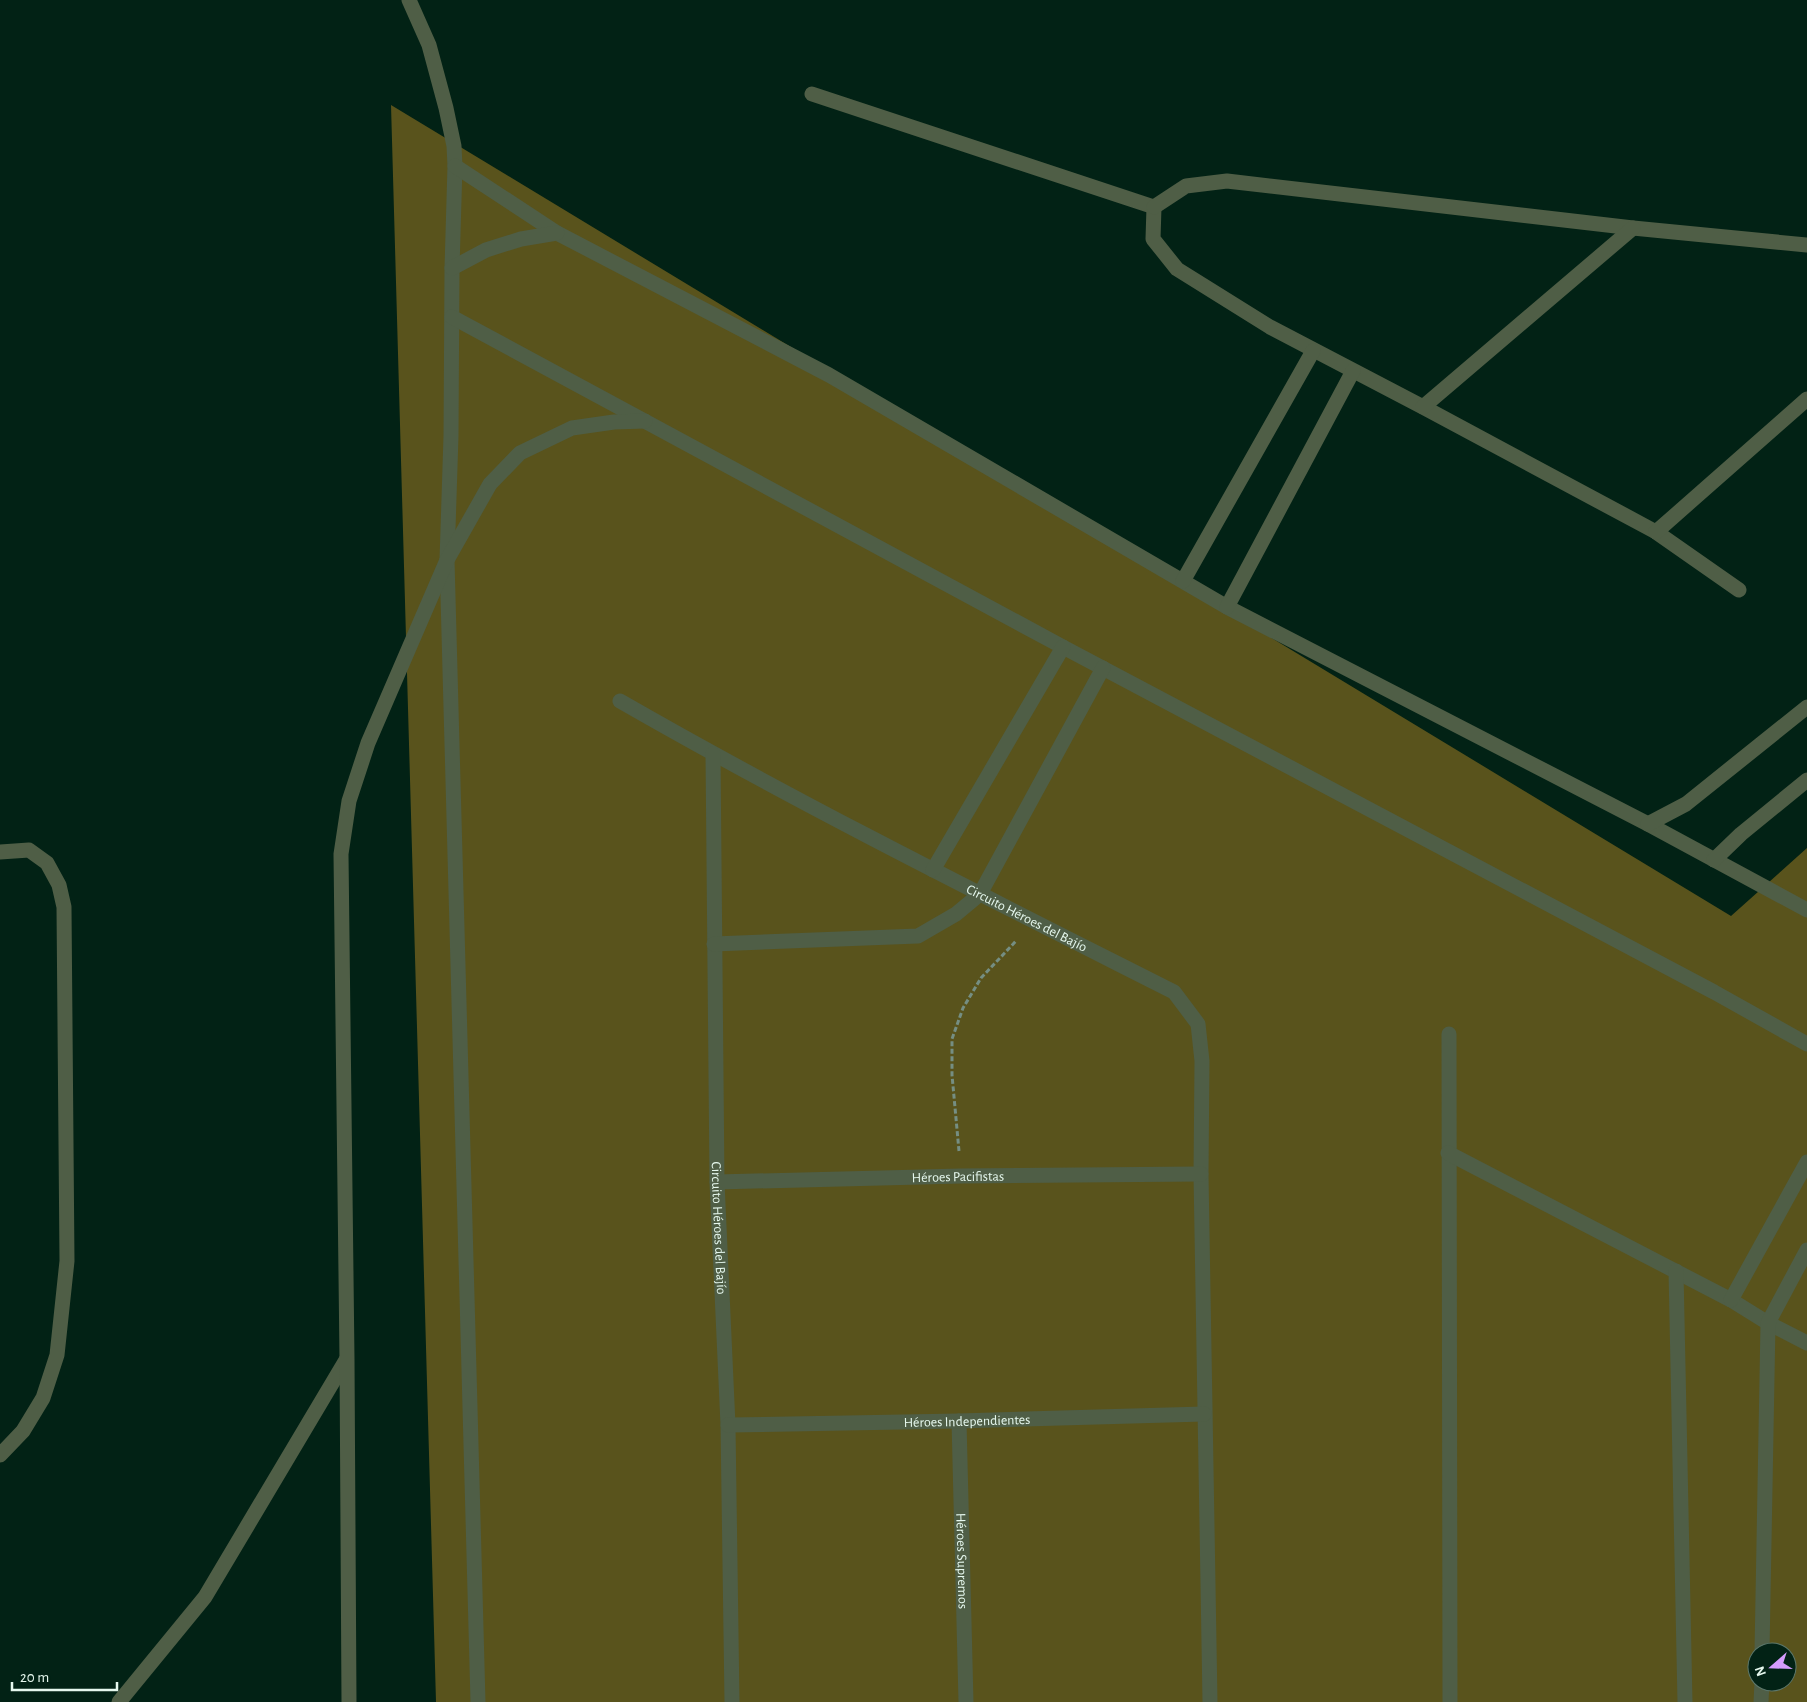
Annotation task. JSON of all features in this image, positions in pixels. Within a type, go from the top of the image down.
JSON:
[{"type":"street","points":[[409,0],[432,54],[454,146],[455,166],[447,560],[478,1702]]},
{"type":"street","points":[[812,94],[1154,207]]},
{"type":"street","points":[[455,166],[558,233],[829,375],[1228,607],[1648,824],[1807,910]]},
{"type":"street","points":[[1154,207],[1186,186],[1227,181],[1633,228],[1807,245]]},
{"type":"street","points":[[1154,207],[1153,239],[1177,269],[1270,327],[1313,351],[1423,407],[1656,532],[1739,590]]},
{"type":"street","points":[[1423,407],[1633,228]]},
{"type":"street","points":[[452,268],[486,250],[522,239],[558,233]]},
{"type":"street","points":[[452,317],[1062,647],[1714,992],[1807,1044]]},
{"type":"street","points":[[1183,581],[1313,351]]},
{"type":"street","points":[[1228,607],[1352,371]]},
{"type":"street","points":[[1656,532],[1807,399]]},
{"type":"street","points":[[349,1702],[341,854],[349,801],[368,743],[447,560],[490,484],[520,453],[572,428],[614,422],[646,421]]},
{"type":"street","points":[[933,870],[1062,647]]},
{"type":"street","points":[[714,944],[918,936],[956,914],[980,894],[1104,668]]},
{"type":"street","name":"Circuito Héroes del Bajío","points":[[620,701],[713,754],[933,870],[1174,992],[1198,1024],[1202,1061],[1201,1174],[1210,1702]]},
{"type":"street","points":[[1648,824],[1686,804],[1807,707]]},
{"type":"street","name":"Circuito Héroes del Bajío","points":[[713,754],[717,1182],[728,1425],[732,1702]]},
{"type":"street","points":[[1714,860],[1741,834],[1807,780]]},
{"type":"street","points":[[0,852],[29,850],[47,863],[59,885],[64,907],[67,1261],[57,1355],[44,1398],[23,1431],[0,1455]]},
{"type":"street","points":[[1449,1034],[1450,1702]]},
{"type":"street","points":[[1448,1153],[1732,1300],[1768,1323],[1807,1344]]},
{"type":"street","points":[[1732,1300],[1807,1162]]},
{"type":"street","name":"Héroes Pacifistas","points":[[717,1182],[961,1176],[1201,1174]]},
{"type":"street","points":[[1762,1642],[1768,1323],[1807,1250]]},
{"type":"street","points":[[1676,1271],[1685,1702]]},
{"type":"street","points":[[119,1702],[205,1597],[347,1359]]},
{"type":"street","name":"Héroes Independientes","points":[[728,1425],[1204,1414]]},
{"type":"street","name":"Héroes Supremos","points":[[959,1421],[966,1702]]},
{"type":"path","points":[[961,1176],[952,1074],[952,1039],[963,1008],[981,978],[1035,922]]},
{"type":"shaded area","points":[[391,105],[1731,916],[1807,848],[1807,1702],[436,1702]]}]
